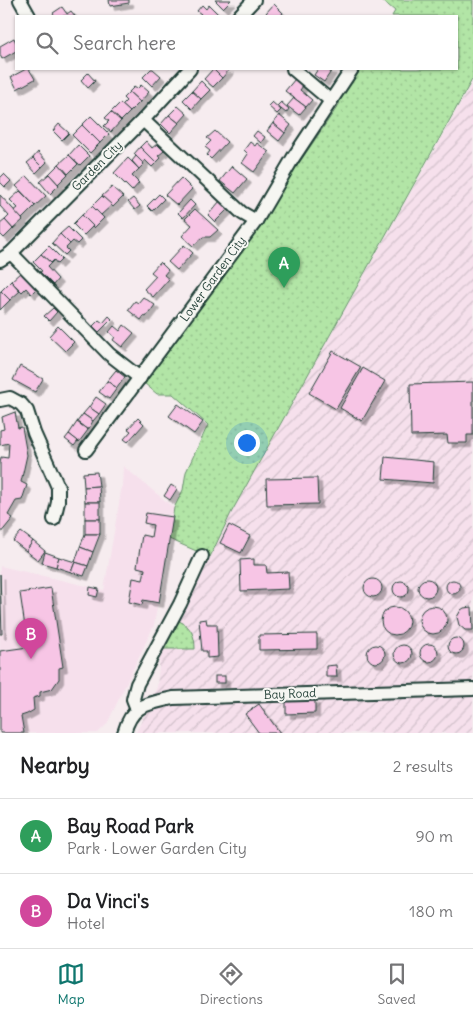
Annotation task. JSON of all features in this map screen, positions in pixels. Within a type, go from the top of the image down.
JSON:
[{"type":"street","points":[[20,0],[28,15]]},
{"type":"street","points":[[240,15],[254,0]]},
{"type":"street","name":"Garden City","points":[[5,256],[142,120],[189,70]]},
{"type":"street","points":[[294,70],[331,101]]},
{"type":"street","name":"Lower Garden City","points":[[86,450],[256,221],[293,158],[351,70]]},
{"type":"street","points":[[142,120],[242,213],[256,221]]},
{"type":"street","points":[[5,256],[109,354],[140,378]]},
{"type":"street","points":[[0,400],[10,398],[27,411],[34,433],[58,487],[58,502],[54,519]]},
{"type":"street","points":[[124,733],[128,720],[137,709],[133,699],[137,684],[180,604],[202,556]]},
{"type":"street","name":"Bay Road","points":[[137,709],[143,705],[173,698],[473,689]]},
{"type":"shaded area","points":[[473,81],[473,733],[136,733],[157,687],[160,655],[195,587],[199,572],[203,572],[231,513]]},
{"type":"shaded area","points":[[123,466],[174,508],[154,625],[107,724],[98,733],[0,733],[0,566],[104,590],[122,486]]},
{"type":"green space","points":[[382,0],[473,0],[473,78],[231,513],[210,557],[169,539],[174,508],[183,490],[186,472],[208,425],[173,394],[157,394],[144,383],[258,223],[340,103],[332,95],[353,70],[458,70],[458,15],[393,15],[395,11]]},
{"type":"green space","points":[[179,621],[192,632],[195,649],[163,649],[175,625]]},
{"type":"building","points":[[109,0],[129,0],[129,3],[110,6]]},
{"type":"building","points":[[215,0],[231,0],[223,8]]},
{"type":"building","points":[[274,4],[283,13],[281,15],[268,15],[266,13]]},
{"type":"building","points":[[202,5],[206,9],[209,5],[218,14],[200,15],[197,11]]},
{"type":"building","points":[[62,7],[67,14],[71,11],[74,15],[54,15],[53,13]]},
{"type":"building","points":[[14,38],[15,52],[2,59],[0,46]]},
{"type":"building","points":[[24,70],[30,70],[35,79],[17,89],[11,77]]},
{"type":"building","points":[[150,70],[154,70],[161,76],[152,86],[143,77]]},
{"type":"building","points":[[212,70],[222,78],[213,87],[204,79]]},
{"type":"building","points":[[214,70],[229,70],[222,78]]},
{"type":"building","points":[[317,70],[332,70],[324,82],[314,75]]},
{"type":"building","points":[[88,73],[95,81],[88,88],[81,80]]},
{"type":"building","points":[[295,79],[303,86],[300,90],[312,100],[306,107],[285,91]]},
{"type":"building","points":[[201,81],[210,90],[201,99],[192,91]]},
{"type":"building","points":[[141,85],[149,92],[140,102],[129,92],[134,87],[137,89]]},
{"type":"building","points":[[192,91],[201,99],[192,109],[183,100]]},
{"type":"building","points":[[129,92],[140,102],[130,112],[122,105],[126,101],[123,98]]},
{"type":"building","points":[[294,98],[306,107],[299,115],[287,106]]},
{"type":"building","points":[[272,102],[281,110],[277,114],[268,106]]},
{"type":"building","points":[[281,102],[289,109],[286,113],[277,106]]},
{"type":"building","points":[[120,103],[130,112],[121,121],[111,112]]},
{"type":"building","points":[[178,106],[187,114],[179,123],[169,115]]},
{"type":"building","points":[[111,112],[121,121],[111,132],[104,126],[109,121],[105,118]]},
{"type":"building","points":[[169,115],[179,123],[170,133],[161,124]]},
{"type":"building","points":[[279,115],[291,125],[285,133],[273,123]]},
{"type":"building","points":[[91,116],[109,134],[100,143],[82,125]]},
{"type":"building","points":[[273,123],[285,133],[279,141],[267,131]]},
{"type":"building","points":[[59,124],[69,133],[62,140],[53,131]]},
{"type":"building","points":[[82,125],[100,143],[90,153],[72,135]]},
{"type":"building","points":[[215,131],[227,142],[211,159],[207,155],[210,151],[205,147],[211,141],[207,138]]},
{"type":"building","points":[[257,131],[265,137],[261,143],[253,136]]},
{"type":"building","points":[[146,141],[152,148],[157,144],[164,151],[158,156],[161,158],[156,163],[140,147]]},
{"type":"building","points":[[250,142],[255,146],[257,143],[269,152],[254,172],[242,163],[248,154],[244,150]]},
{"type":"building","points":[[78,145],[89,156],[80,165],[69,155]]},
{"type":"building","points":[[140,147],[156,163],[152,167],[145,160],[143,163],[134,154]]},
{"type":"building","points":[[38,152],[47,162],[42,167],[33,158]]},
{"type":"building","points":[[69,155],[78,164],[68,174],[59,164]]},
{"type":"building","points":[[136,156],[144,164],[139,169],[132,161]]},
{"type":"building","points":[[33,158],[42,167],[36,173],[27,163]]},
{"type":"building","points":[[128,158],[139,169],[132,176],[139,183],[132,191],[114,173]]},
{"type":"building","points":[[59,164],[68,174],[58,184],[49,174]]},
{"type":"building","points":[[232,166],[247,179],[235,193],[220,181]]},
{"type":"building","points":[[4,174],[11,181],[5,187],[0,182],[0,178]]},
{"type":"building","points":[[49,174],[59,185],[50,194],[40,182]]},
{"type":"building","points":[[27,176],[46,196],[35,206],[16,186]]},
{"type":"building","points":[[181,178],[192,189],[177,205],[165,195]]},
{"type":"building","points":[[112,187],[123,197],[113,207],[102,196]]},
{"type":"building","points":[[20,191],[35,206],[22,219],[14,211],[18,208],[10,200]]},
{"type":"building","points":[[159,194],[164,199],[152,211],[147,206]]},
{"type":"building","points":[[0,195],[23,220],[13,229],[5,220],[9,216],[0,206]]},
{"type":"building","points":[[102,196],[112,205],[101,215],[92,206]]},
{"type":"building","points":[[133,198],[140,206],[135,210],[128,202]]},
{"type":"building","points":[[190,200],[195,205],[183,218],[178,213]]},
{"type":"building","points":[[220,201],[228,209],[215,222],[208,215]]},
{"type":"building","points":[[92,206],[104,218],[94,228],[82,215]]},
{"type":"building","points":[[195,209],[218,230],[210,237],[203,237],[193,246],[182,236],[192,225],[185,219]]},
{"type":"building","points":[[82,215],[93,226],[84,235],[73,224]]},
{"type":"building","points":[[5,220],[13,229],[4,238],[0,234],[0,224]]},
{"type":"building","points":[[68,227],[81,240],[77,244],[73,241],[70,244],[60,234]]},
{"type":"building","points":[[60,234],[70,244],[66,248],[69,251],[65,255],[52,243]]},
{"type":"building","points":[[184,245],[193,253],[177,270],[168,262]]},
{"type":"building","points":[[49,246],[62,259],[57,264],[54,260],[51,263],[41,254]]},
{"type":"building","points":[[41,254],[51,263],[47,267],[58,279],[53,285],[33,262]]},
{"type":"building","points":[[160,262],[168,270],[164,275],[169,279],[153,297],[144,289],[156,276],[151,272]]},
{"type":"building","points":[[21,272],[37,288],[31,294],[26,288],[22,292],[11,281]]},
{"type":"building","points":[[11,281],[20,291],[10,300],[1,291]]},
{"type":"building","points":[[0,292],[10,300],[0,310]]},
{"type":"building","points":[[143,297],[155,305],[146,317],[144,316],[141,320],[128,310],[135,301],[138,303]]},
{"type":"building","points":[[53,308],[57,312],[49,321],[44,316]]},
{"type":"building","points":[[109,316],[112,319],[99,332],[93,326],[99,320],[103,323]]},
{"type":"building","points":[[124,325],[134,333],[122,347],[113,340],[115,337],[109,332],[114,326],[120,331]]},
{"type":"building","points":[[58,326],[74,342],[65,351],[49,336]]},
{"type":"building","points":[[333,351],[361,367],[336,409],[309,393]]},
{"type":"building","points":[[20,366],[43,379],[35,392],[13,380]]},
{"type":"building","points":[[363,368],[385,381],[362,421],[340,408]]},
{"type":"building","points":[[116,370],[125,377],[117,388],[107,381]]},
{"type":"building","points":[[107,381],[117,388],[109,399],[99,392]]},
{"type":"building","points":[[473,382],[473,435],[467,435],[467,443],[448,443],[447,435],[411,436],[410,384]]},
{"type":"building","points":[[96,397],[106,404],[99,414],[89,407]]},
{"type":"building","points":[[178,404],[203,422],[194,434],[169,416]]},
{"type":"building","points":[[89,407],[99,414],[93,421],[83,414]]},
{"type":"building","points":[[15,412],[18,428],[22,427],[27,455],[21,482],[27,485],[22,500],[16,501],[8,515],[13,518],[0,534],[0,464],[1,457],[8,458],[9,443],[0,445],[0,430],[4,429],[2,417]]},
{"type":"building","points":[[83,414],[93,421],[88,430],[77,422]]},
{"type":"building","points":[[138,418],[144,424],[128,442],[124,439],[131,431],[128,429]]},
{"type":"building","points":[[77,422],[88,430],[79,442],[69,434]]},
{"type":"building","points":[[69,434],[78,441],[74,446],[65,439]]},
{"type":"building","points":[[385,457],[434,462],[433,483],[383,479]]},
{"type":"building","points":[[97,472],[99,486],[84,487],[83,473]]},
{"type":"building","points":[[317,478],[318,504],[267,505],[266,479]]},
{"type":"building","points":[[171,485],[177,489],[170,500],[164,496]]},
{"type":"building","points":[[99,486],[100,502],[85,502],[84,487]]},
{"type":"building","points":[[85,502],[100,502],[100,519],[85,519]]},
{"type":"building","points":[[146,513],[173,517],[159,603],[143,600],[142,605],[129,602],[133,578],[143,580],[145,569],[137,567],[142,535],[151,537],[153,525],[144,523]]},
{"type":"building","points":[[85,519],[100,519],[100,534],[85,534]]},
{"type":"building","points":[[229,525],[250,536],[241,553],[220,543]]},
{"type":"building","points":[[21,532],[33,541],[26,551],[13,541]]},
{"type":"building","points":[[85,534],[100,534],[93,552],[80,547]]},
{"type":"building","points":[[33,541],[45,551],[38,560],[26,551]]},
{"type":"building","points":[[80,547],[93,552],[88,566],[75,562]]},
{"type":"building","points":[[45,552],[59,557],[56,567],[42,563]]},
{"type":"building","points":[[59,557],[75,562],[71,572],[56,567]]},
{"type":"building","points":[[254,559],[254,565],[266,565],[267,573],[288,572],[289,589],[241,591],[240,560]]},
{"type":"building","points":[[75,562],[88,566],[84,576],[71,572]]},
{"type":"building","points":[[0,574],[2,634],[0,634]]},
{"type":"building","points":[[373,579],[379,582],[382,588],[379,594],[373,597],[367,594],[364,588],[367,582]]},
{"type":"building","points":[[427,579],[433,582],[436,588],[433,594],[427,597],[421,594],[418,588],[421,582]]},
{"type":"building","points":[[453,580],[458,582],[460,587],[458,592],[453,594],[448,592],[446,587],[448,582]]},
{"type":"building","points":[[398,581],[404,581],[409,586],[407,595],[398,597],[393,592],[393,586]]},
{"type":"building","points":[[90,587],[99,589],[97,597],[89,595]]},
{"type":"building","points":[[51,588],[63,667],[59,668],[59,679],[52,689],[40,692],[40,696],[33,698],[34,710],[21,716],[24,733],[0,733],[0,651],[28,647],[20,593]]},
{"type":"building","points":[[433,606],[443,610],[447,620],[443,630],[433,634],[423,630],[419,620],[423,610]]},
{"type":"building","points":[[395,607],[405,611],[409,621],[405,631],[395,635],[385,631],[381,621],[385,611]]},
{"type":"building","points":[[472,607],[473,630],[465,630],[459,625],[457,617],[464,608]]},
{"type":"building","points":[[206,619],[207,624],[217,624],[218,657],[207,658],[207,651],[202,651],[199,620]]},
{"type":"building","points":[[317,634],[317,649],[259,650],[259,635]]},
{"type":"building","points":[[453,638],[459,638],[464,643],[462,652],[453,654],[448,649],[448,643]]},
{"type":"building","points":[[429,644],[435,647],[438,653],[435,659],[429,662],[423,659],[420,653],[423,647]]},
{"type":"building","points":[[376,645],[382,648],[385,654],[382,660],[376,663],[370,660],[367,654],[370,648]]},
{"type":"building","points":[[403,645],[409,648],[412,654],[409,660],[403,663],[397,660],[394,654],[397,648]]},
{"type":"building","points":[[336,665],[337,677],[326,677],[326,666]]},
{"type":"building","points":[[215,676],[225,676],[225,683],[215,683]]},
{"type":"building","points":[[315,700],[315,713],[286,714],[286,701]]},
{"type":"building","points":[[259,704],[280,733],[259,733],[245,714]]},
{"type":"place","name":"Bay Road Park","points":[[284,288]]},
{"type":"place","name":"Da Vinci's","points":[[31,659]]}]
